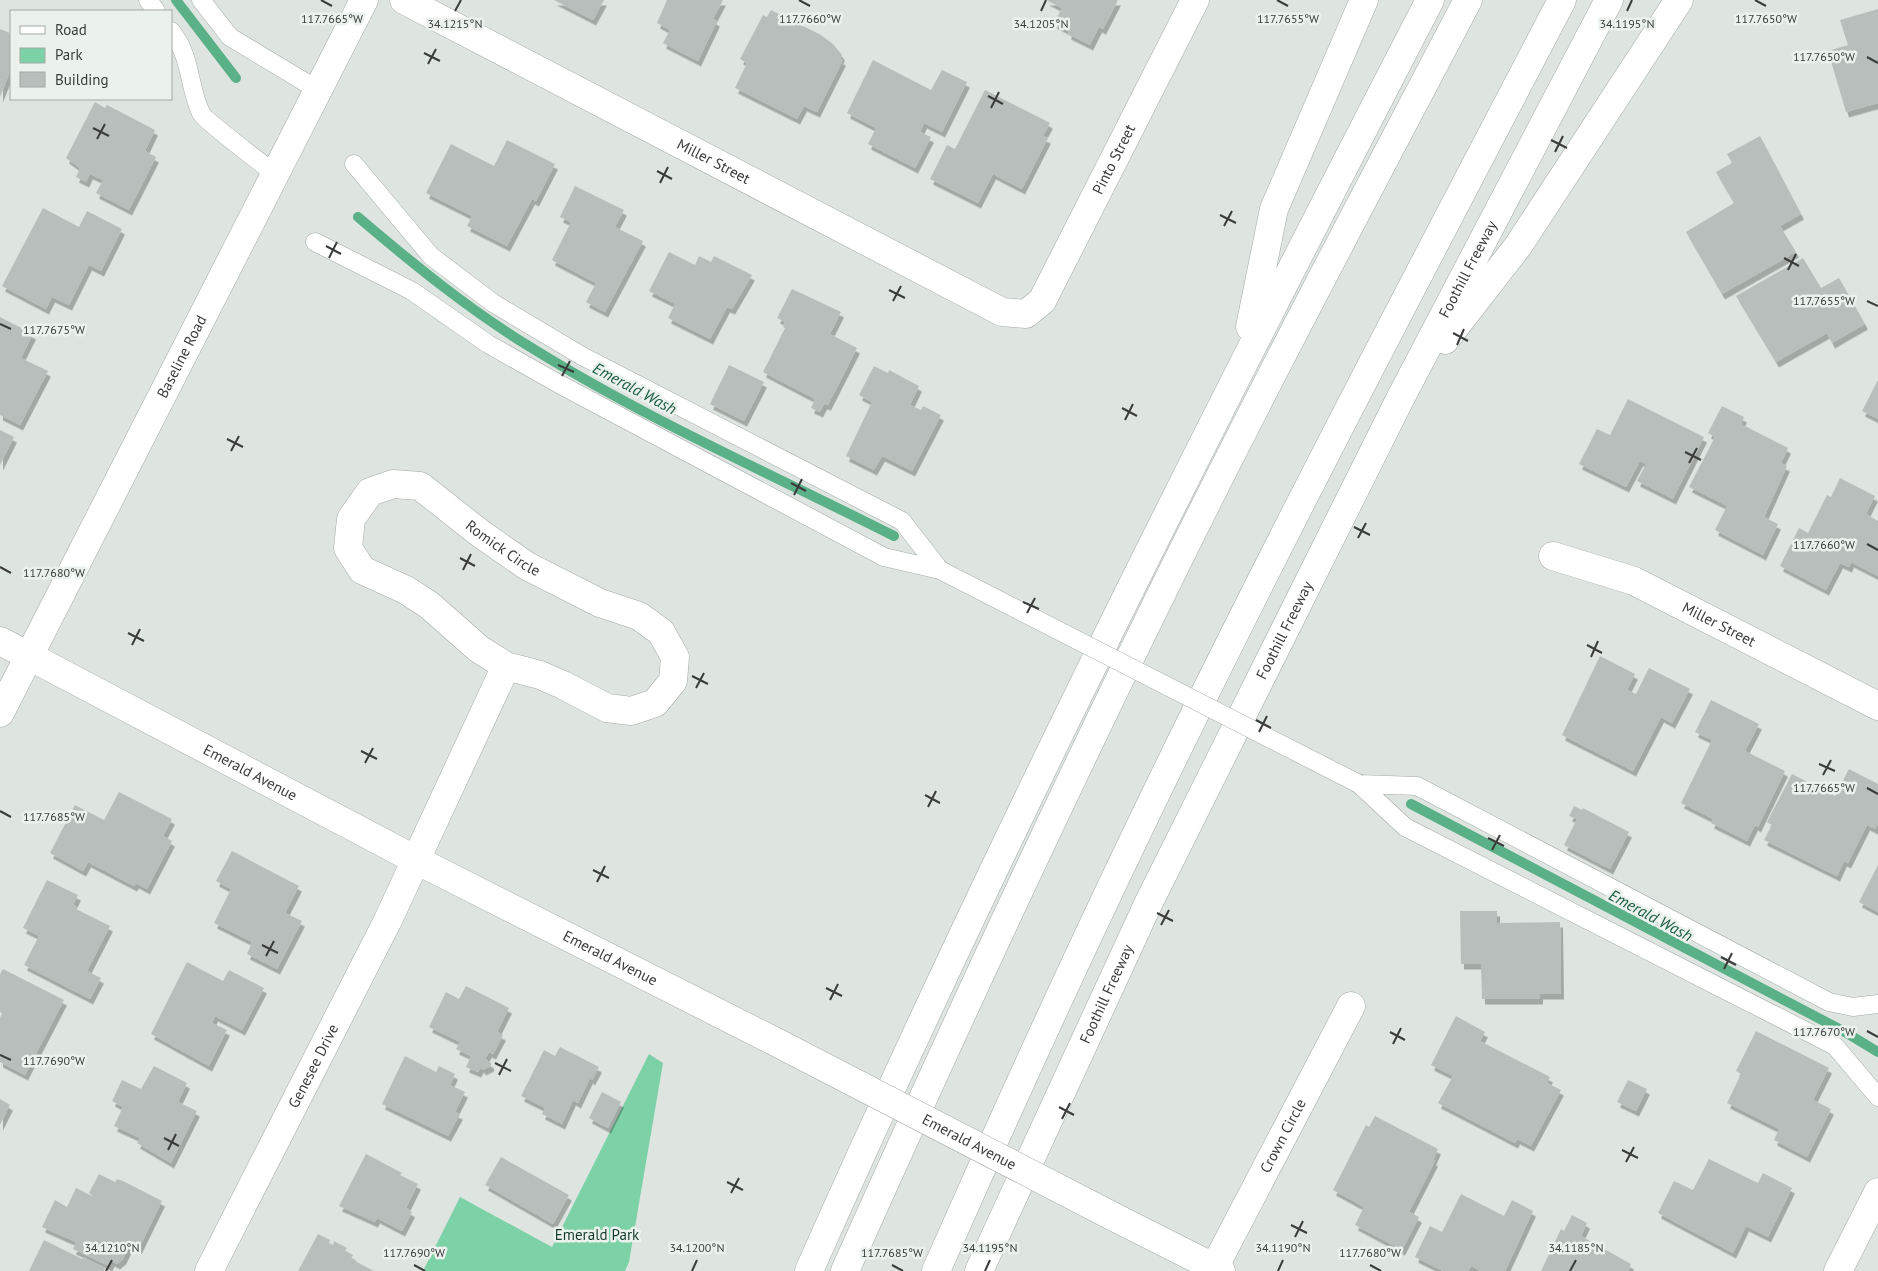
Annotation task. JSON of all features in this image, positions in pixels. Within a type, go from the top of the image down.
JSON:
[{"type":"main road","name":"Baseline Road","points":[[0,713],[364,0]]},
{"type":"main road","name":"Miller Street","points":[[404,0],[1002,312],[1026,314]]},
{"type":"main road","name":"Pinto Street","points":[[1026,314],[1042,301],[1195,0]]},
{"type":"main road","points":[[1244,358],[1274,209],[1364,0]]},
{"type":"main road","points":[[809,1271],[906,1052],[1244,358],[1430,0]]},
{"type":"main road","points":[[845,1271],[936,1068],[1102,718],[1237,442],[1468,0]]},
{"type":"main road","points":[[936,1271],[1033,1054],[1212,680],[1434,244],[1562,0]]},
{"type":"main road","name":"Foothill Freeway","points":[[979,1271],[1148,904],[1400,399],[1609,0]]},
{"type":"main road","points":[[1400,399],[1518,246],[1679,0]]},
{"type":"main road","name":"Romick Circle","points":[[393,484],[420,486],[481,534],[527,566],[600,604],[638,616],[661,632],[675,657],[673,681],[655,703],[631,711],[607,708],[563,685],[506,666],[479,649],[429,605],[406,590],[362,570],[348,548],[351,519],[370,492],[393,484]]},
{"type":"main road","name":"Miller Street","points":[[1553,556],[1634,581],[1878,706]]},
{"type":"main road","name":"Emerald Avenue","points":[[0,641],[416,860],[1218,1269]]},
{"type":"main road","points":[[416,860],[506,666]]},
{"type":"main road","name":"Genesee Drive","points":[[210,1271],[388,920],[416,860]]},
{"type":"main road","name":"Crown Circle","points":[[1218,1269],[1351,1006]]},
{"type":"main road","points":[[1838,1271],[1878,1192]]},
{"type":"lane","points":[[201,0],[230,37],[318,90]]},
{"type":"lane","points":[[172,32],[178,39],[187,62],[202,114],[275,174]]},
{"type":"lane","points":[[354,164],[431,256],[493,303],[582,356],[902,521],[940,570]]},
{"type":"lane","points":[[315,242],[412,291],[488,344],[559,384],[884,557],[940,570],[1359,784],[1405,827],[1835,1046],[1878,1097]]},
{"type":"lane","points":[[1359,784],[1417,786],[1829,1002],[1853,1007],[1878,1004]]},
{"type":"green space","name":"Emerald Park","points":[[649,1054],[663,1063],[629,1262],[625,1271],[423,1271],[460,1197],[552,1247]]},
{"type":"building","points":[[554,0],[604,0],[593,20]]},
{"type":"building","points":[[667,0],[723,0],[713,19],[717,21],[698,61],[663,43],[670,30],[657,23]]},
{"type":"building","points":[[1046,0],[1118,0],[1103,29],[1099,27],[1090,45],[1068,34],[1069,31],[1054,23],[1062,8]]},
{"type":"building","points":[[1878,9],[1878,103],[1846,112],[1828,51],[1848,45],[1840,20]]},
{"type":"building","points":[[771,10],[821,35],[833,44],[842,55],[840,59],[843,60],[817,112],[804,106],[797,119],[735,88],[747,63],[740,59],[763,15],[767,17]]},
{"type":"building","points":[[0,29],[10,33],[10,72],[0,97]]},
{"type":"building","points":[[873,60],[931,90],[942,70],[967,82],[942,132],[924,123],[920,132],[931,137],[915,168],[868,144],[876,128],[847,113]]},
{"type":"building","points":[[985,90],[1050,123],[1043,136],[1048,138],[1022,189],[993,174],[978,203],[930,179],[947,145],[955,149]]},
{"type":"building","points":[[95,102],[105,108],[107,105],[155,130],[145,151],[156,157],[129,210],[96,193],[103,180],[90,174],[86,182],[76,177],[80,168],[66,158]]},
{"type":"building","points":[[1760,136],[1801,214],[1780,226],[1796,252],[1722,294],[1686,232],[1734,203],[1716,172],[1732,163],[1727,154]]},
{"type":"building","points":[[507,140],[555,164],[536,201],[532,199],[507,246],[467,226],[472,216],[426,193],[451,144],[494,166]]},
{"type":"building","points":[[575,186],[624,210],[615,227],[643,241],[605,312],[586,302],[596,283],[552,260],[571,222],[560,217]]},
{"type":"building","points":[[43,208],[79,227],[87,211],[122,229],[101,271],[89,265],[69,305],[52,297],[46,309],[2,286]]},
{"type":"building","points":[[669,252],[695,265],[699,256],[711,262],[714,256],[752,275],[732,309],[727,307],[710,339],[668,318],[675,304],[649,291]]},
{"type":"building","points":[[1803,258],[1821,288],[1839,278],[1865,324],[1832,343],[1827,333],[1776,362],[1736,296]]},
{"type":"building","points":[[792,289],[841,312],[830,334],[857,348],[828,405],[824,404],[820,412],[811,408],[815,399],[763,372],[785,328],[783,327],[785,322],[777,318]]},
{"type":"building","points":[[0,317],[33,334],[21,358],[48,371],[20,425],[0,415]]},
{"type":"building","points":[[729,365],[764,382],[744,421],[710,404]]},
{"type":"building","points":[[874,366],[888,373],[889,370],[919,386],[910,405],[921,410],[923,406],[941,415],[912,471],[882,456],[874,470],[846,456],[872,402],[859,395]]},
{"type":"building","points":[[1878,380],[1878,419],[1862,411]]},
{"type":"building","points":[[1628,399],[1704,437],[1673,499],[1637,481],[1646,464],[1640,461],[1626,487],[1579,464],[1597,429],[1610,435]]},
{"type":"building","points":[[1722,406],[1744,417],[1741,424],[1788,448],[1781,463],[1787,466],[1764,517],[1778,524],[1763,555],[1715,530],[1727,506],[1689,487],[1715,437],[1708,433]]},
{"type":"building","points":[[0,430],[14,437],[0,465]]},
{"type":"building","points":[[1840,478],[1875,496],[1866,514],[1878,521],[1878,576],[1851,562],[1849,567],[1840,563],[1826,590],[1780,566],[1799,528],[1808,533],[1827,495],[1831,497]]},
{"type":"building","points":[[1600,656],[1635,674],[1627,690],[1636,694],[1649,668],[1690,689],[1672,723],[1661,717],[1633,771],[1562,735]]},
{"type":"building","points":[[1711,700],[1759,724],[1745,751],[1785,771],[1758,827],[1755,825],[1747,841],[1711,823],[1713,819],[1681,803],[1712,740],[1695,732]]},
{"type":"building","points":[[1849,769],[1878,784],[1878,824],[1875,829],[1867,825],[1848,863],[1844,861],[1837,876],[1764,840],[1772,825],[1767,822],[1792,774],[1835,796]]},
{"type":"building","points":[[119,792],[172,819],[163,836],[172,841],[147,889],[136,883],[134,886],[88,862],[83,871],[50,853],[75,805],[104,820]]},
{"type":"building","points":[[1574,806],[1582,810],[1583,808],[1629,832],[1610,869],[1564,845],[1577,819],[1569,816]]},
{"type":"building","points":[[232,851],[299,886],[285,913],[302,921],[277,969],[247,954],[252,942],[214,923],[231,889],[216,881]]},
{"type":"building","points":[[1878,865],[1878,912],[1859,902]]},
{"type":"building","points":[[47,880],[78,895],[73,905],[77,907],[76,909],[110,926],[87,971],[101,978],[90,999],[24,965],[39,936],[23,928]]},
{"type":"building","points":[[1460,911],[1497,911],[1497,923],[1560,922],[1561,994],[1540,994],[1540,999],[1482,999],[1481,964],[1461,964]]},
{"type":"building","points":[[187,962],[223,981],[229,970],[264,988],[242,1030],[215,1016],[212,1023],[227,1030],[209,1066],[151,1034]]},
{"type":"building","points":[[3,969],[64,1000],[25,1075],[0,1062],[0,1018],[2,1013],[0,1012],[0,974]]},
{"type":"building","points":[[466,986],[509,1008],[497,1032],[503,1035],[493,1054],[489,1052],[485,1059],[491,1063],[491,1066],[483,1070],[481,1067],[478,1072],[466,1067],[471,1056],[456,1049],[460,1042],[429,1027],[446,992],[459,999]]},
{"type":"building","points":[[1456,1016],[1485,1032],[1480,1041],[1550,1077],[1547,1083],[1561,1090],[1531,1146],[1517,1139],[1515,1143],[1438,1103],[1453,1076],[1431,1065]]},
{"type":"building","points":[[1756,1031],[1829,1068],[1813,1100],[1831,1109],[1807,1157],[1774,1140],[1779,1129],[1727,1103],[1741,1074],[1736,1071]]},
{"type":"building","points":[[560,1047],[599,1067],[592,1080],[590,1078],[578,1103],[573,1100],[562,1124],[542,1114],[545,1108],[521,1096],[544,1050],[555,1056]]},
{"type":"building","points":[[405,1056],[436,1072],[439,1066],[455,1074],[450,1085],[465,1092],[455,1112],[460,1114],[448,1136],[382,1104]]},
{"type":"building","points":[[154,1066],[187,1083],[178,1102],[197,1111],[171,1163],[137,1143],[140,1138],[114,1126],[123,1107],[112,1101],[122,1080],[141,1089]]},
{"type":"building","points":[[1628,1080],[1647,1089],[1636,1111],[1617,1102]]},
{"type":"building","points":[[602,1092],[621,1102],[608,1128],[589,1118]]},
{"type":"building","points":[[0,1099],[10,1105],[0,1125]]},
{"type":"building","points":[[1375,1116],[1438,1149],[1433,1160],[1435,1161],[1409,1212],[1419,1217],[1402,1250],[1355,1225],[1364,1207],[1333,1190],[1366,1125],[1369,1127]]},
{"type":"building","points":[[366,1154],[402,1173],[400,1175],[418,1184],[406,1208],[412,1212],[402,1231],[377,1218],[375,1222],[339,1206]]},
{"type":"building","points":[[501,1157],[569,1195],[553,1224],[485,1185]]},
{"type":"building","points":[[1709,1159],[1758,1183],[1763,1173],[1792,1188],[1768,1237],[1746,1226],[1733,1253],[1658,1213],[1674,1181],[1693,1190]]},
{"type":"building","points":[[99,1174],[115,1182],[117,1179],[123,1181],[162,1201],[139,1248],[127,1243],[129,1247],[123,1259],[117,1264],[112,1261],[109,1266],[73,1249],[76,1242],[42,1227],[55,1200],[67,1207],[76,1188],[94,1197],[89,1193]]},
{"type":"building","points":[[1461,1194],[1504,1216],[1512,1200],[1533,1211],[1505,1271],[1481,1271],[1471,1266],[1468,1271],[1443,1271],[1415,1257],[1430,1226],[1442,1232]]},
{"type":"building","points":[[1572,1215],[1587,1223],[1581,1236],[1631,1264],[1628,1271],[1541,1271],[1561,1229],[1564,1231]]},
{"type":"building","points":[[318,1234],[330,1240],[329,1243],[333,1245],[334,1241],[347,1248],[345,1251],[353,1255],[351,1259],[374,1271],[298,1271]]},
{"type":"building","points":[[44,1240],[105,1268],[104,1271],[29,1271]]},
{"type":"waterway","name":"Emerald Wash","points":[[176,0],[236,78]]},
{"type":"waterway","name":"Emerald Wash","points":[[358,217],[461,300],[505,331],[571,372],[708,445],[894,536]]},
{"type":"waterway","name":"Emerald Wash","points":[[1411,804],[1845,1032],[1878,1052]]}]
